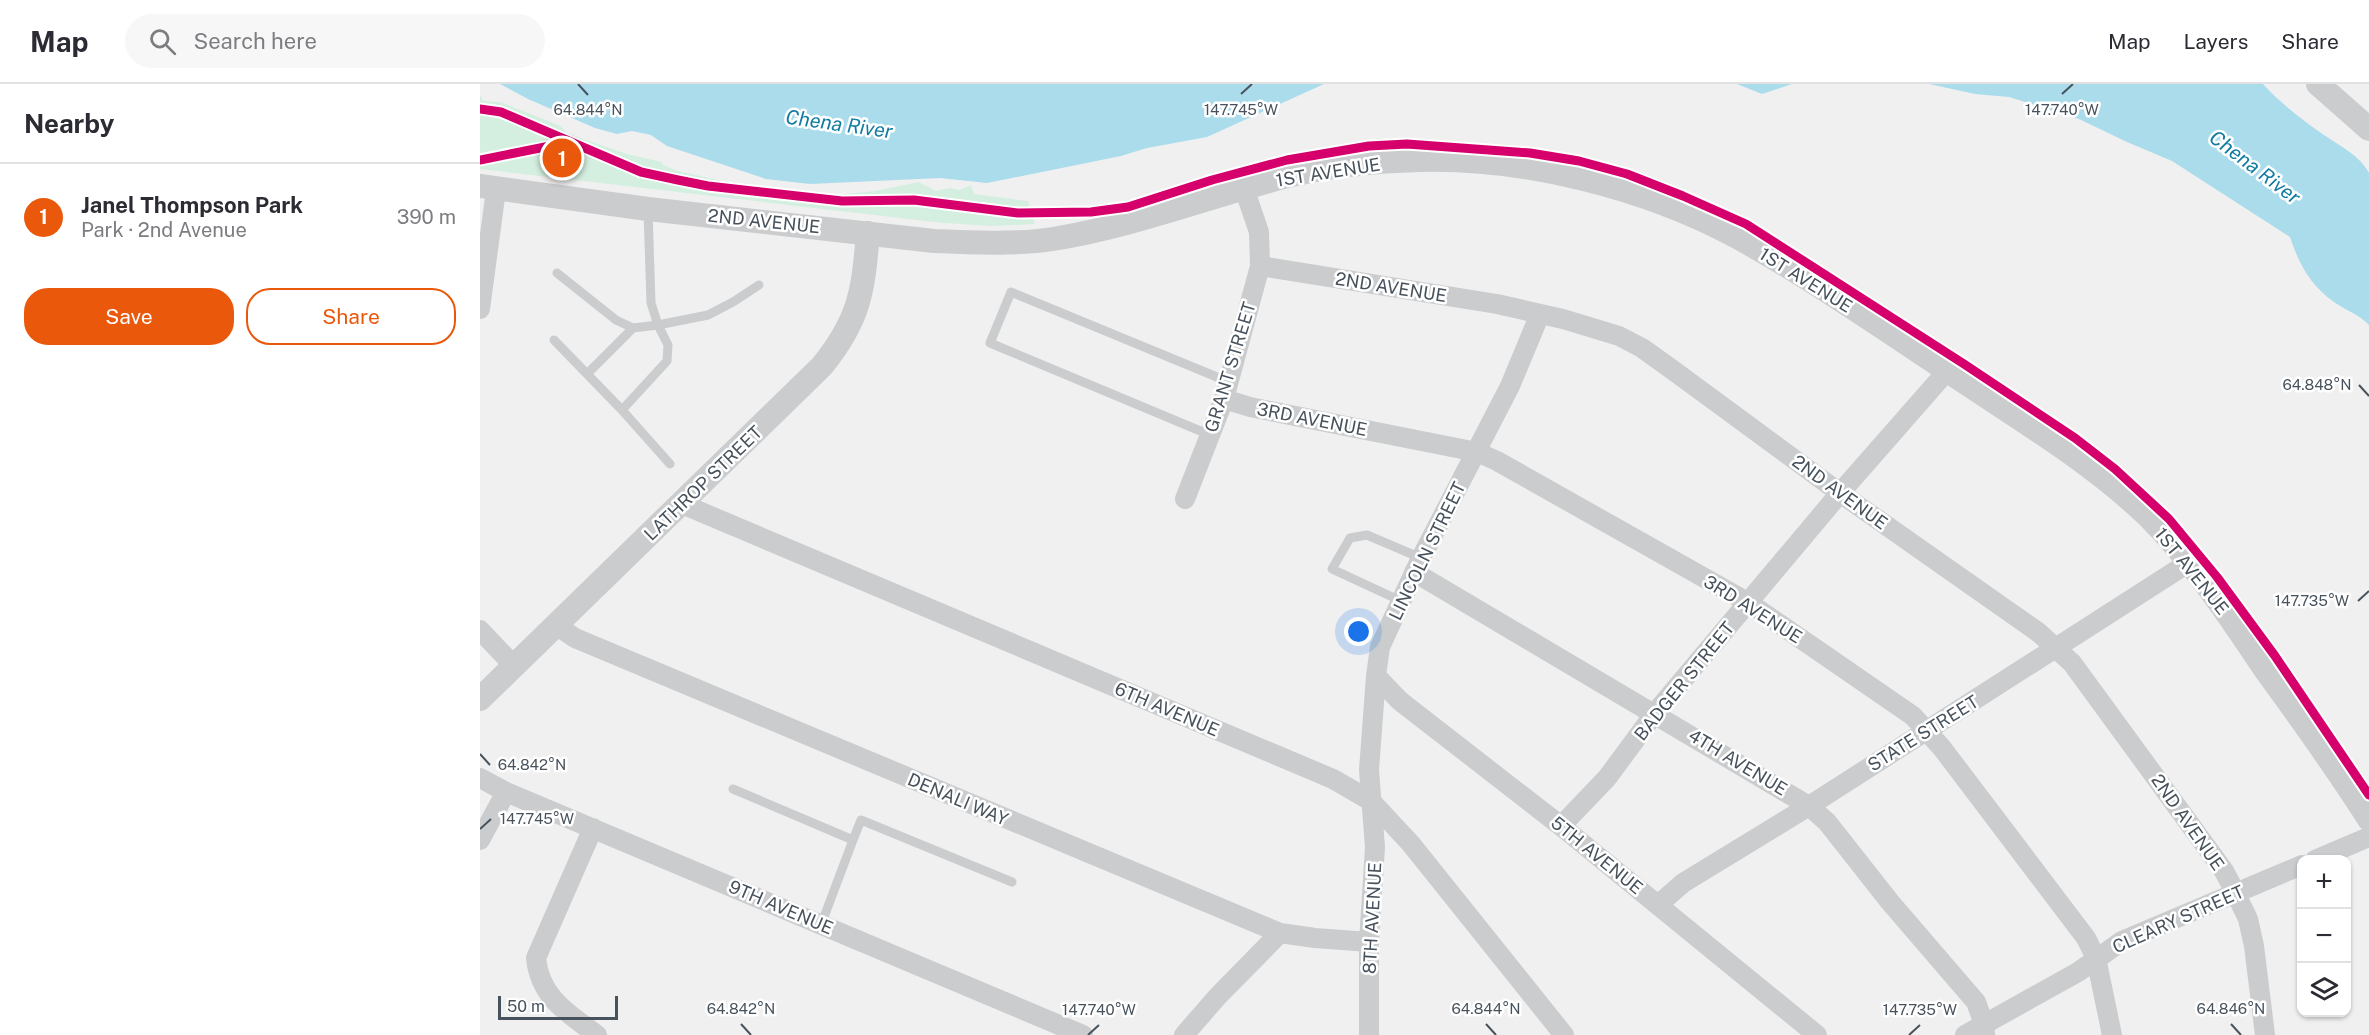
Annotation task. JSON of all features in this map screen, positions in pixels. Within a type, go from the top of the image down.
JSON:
[{"type":"street","points":[[2318,84],[2369,129]]},
{"type":"street","name":"1ST AVENUE","points":[[1050,239],[1145,219],[1245,188],[1311,172],[1419,160],[1522,166],[1611,187],[1695,218],[1740,239],[1818,286],[1947,371],[2084,463],[2151,520],[2188,563],[2237,628],[2369,819]]},
{"type":"street","points":[[481,302],[488,188]]},
{"type":"street","name":"2ND AVENUE","points":[[488,188],[648,209],[934,241],[1050,239]]},
{"type":"street","points":[[1245,188],[1259,232],[1260,266]]},
{"type":"street","name":"LATHROP STREET","points":[[480,699],[808,381],[835,350],[851,326],[860,299],[868,233]]},
{"type":"street","name":"2ND AVENUE","points":[[1260,266],[1497,304],[1619,336],[1642,348],[1840,493],[2030,627],[2072,663],[2224,872],[2248,919],[2254,946],[2265,1035]]},
{"type":"street","name":"GRANT STREET","points":[[1185,499],[1227,391],[1260,266]]},
{"type":"street","name":"LINCOLN STREET","points":[[1371,801],[1369,770],[1380,647],[1417,565],[1510,386],[1540,314]]},
{"type":"street","name":"BADGER STREET","points":[[1561,826],[1607,778],[1655,713],[1840,493],[1947,371]]},
{"type":"street","name":"3RD AVENUE","points":[[1227,391],[1250,407],[1477,452],[1749,603],[1912,716],[1926,729],[2086,938],[2096,958],[2112,1035]]},
{"type":"street","name":"6TH AVENUE","points":[[682,504],[1333,779],[1371,801],[1411,844],[1563,1035]]},
{"type":"street","name":"STATE STREET","points":[[1659,904],[1683,884],[1809,806],[1926,729],[2025,669],[2055,647],[2188,563]]},
{"type":"street","name":"4TH AVENUE","points":[[1417,565],[1809,806],[1827,822],[1890,902],[1976,1002],[1984,1029]]},
{"type":"street","name":"DENALI WAY","points":[[556,625],[575,638],[671,679],[1280,933],[1369,942]]},
{"type":"street","points":[[480,630],[514,666]]},
{"type":"street","name":"5TH AVENUE","points":[[1376,676],[1400,701],[1659,904],[1817,1035]]},
{"type":"street","name":"9TH AVENUE","points":[[480,777],[506,792],[1083,1035]]},
{"type":"street","points":[[480,840],[506,792]]},
{"type":"street","name":"8TH AVENUE","points":[[1369,1035],[1369,942],[1375,847],[1371,801]]},
{"type":"street","points":[[593,828],[536,958],[538,972],[549,995],[597,1035]]},
{"type":"street","points":[[2327,855],[2369,837]]},
{"type":"street","name":"CLEARY STREET","points":[[1965,1035],[1984,1029],[2078,972],[2122,941],[2297,867]]},
{"type":"street","points":[[1184,1035],[1218,996],[1280,933]]},
{"type":"lane","points":[[622,410],[666,361],[668,345],[658,326],[651,303],[648,209]]},
{"type":"lane","points":[[557,273],[616,320],[633,328],[658,326],[708,315],[759,285]]},
{"type":"lane","points":[[1210,435],[990,343],[1011,292],[1227,391]]},
{"type":"lane","points":[[587,374],[633,328]]},
{"type":"lane","points":[[554,340],[622,410],[670,464]]},
{"type":"lane","points":[[1401,601],[1332,569],[1350,538],[1367,535],[1417,565]]},
{"type":"lane","points":[[734,789],[853,840]]},
{"type":"lane","points":[[821,925],[861,820],[1012,882]]},
{"type":"green space","points":[[480,94],[483,101],[500,102],[561,126],[566,133],[627,154],[662,162],[663,165],[678,171],[722,181],[835,195],[875,191],[919,182],[936,191],[949,188],[960,190],[971,185],[974,194],[1028,201],[1035,224],[992,226],[943,223],[480,169]]},
{"type":"water","name":"Chena River","points":[[500,84],[1324,84],[1207,137],[987,183],[940,178],[810,184],[766,179],[667,146],[651,135],[632,131],[617,134],[595,128],[528,99]]},
{"type":"water","points":[[1737,84],[1792,84],[1762,94]]},
{"type":"water","name":"Chena River","points":[[1929,84],[2263,84],[2302,119],[2356,157],[2369,173],[2369,325],[2334,302],[2318,288],[2297,256],[2290,237],[2172,161],[2079,119],[2009,97],[1975,94]]},
{"type":"cycle path","points":[[480,109],[501,112],[641,172],[708,186],[842,201],[914,200],[1018,213],[1091,212],[1128,207],[1212,180],[1287,160],[1369,146],[1407,144],[1530,153],[1579,161],[1627,174],[1746,224],[1964,364],[2075,438],[2115,469],[2169,519],[2217,577],[2275,656],[2369,795]]},
{"type":"cycle path","points":[[480,160],[570,142]]},
{"type":"place","name":"Janel Thompson Park","points":[[562,158]]}]
